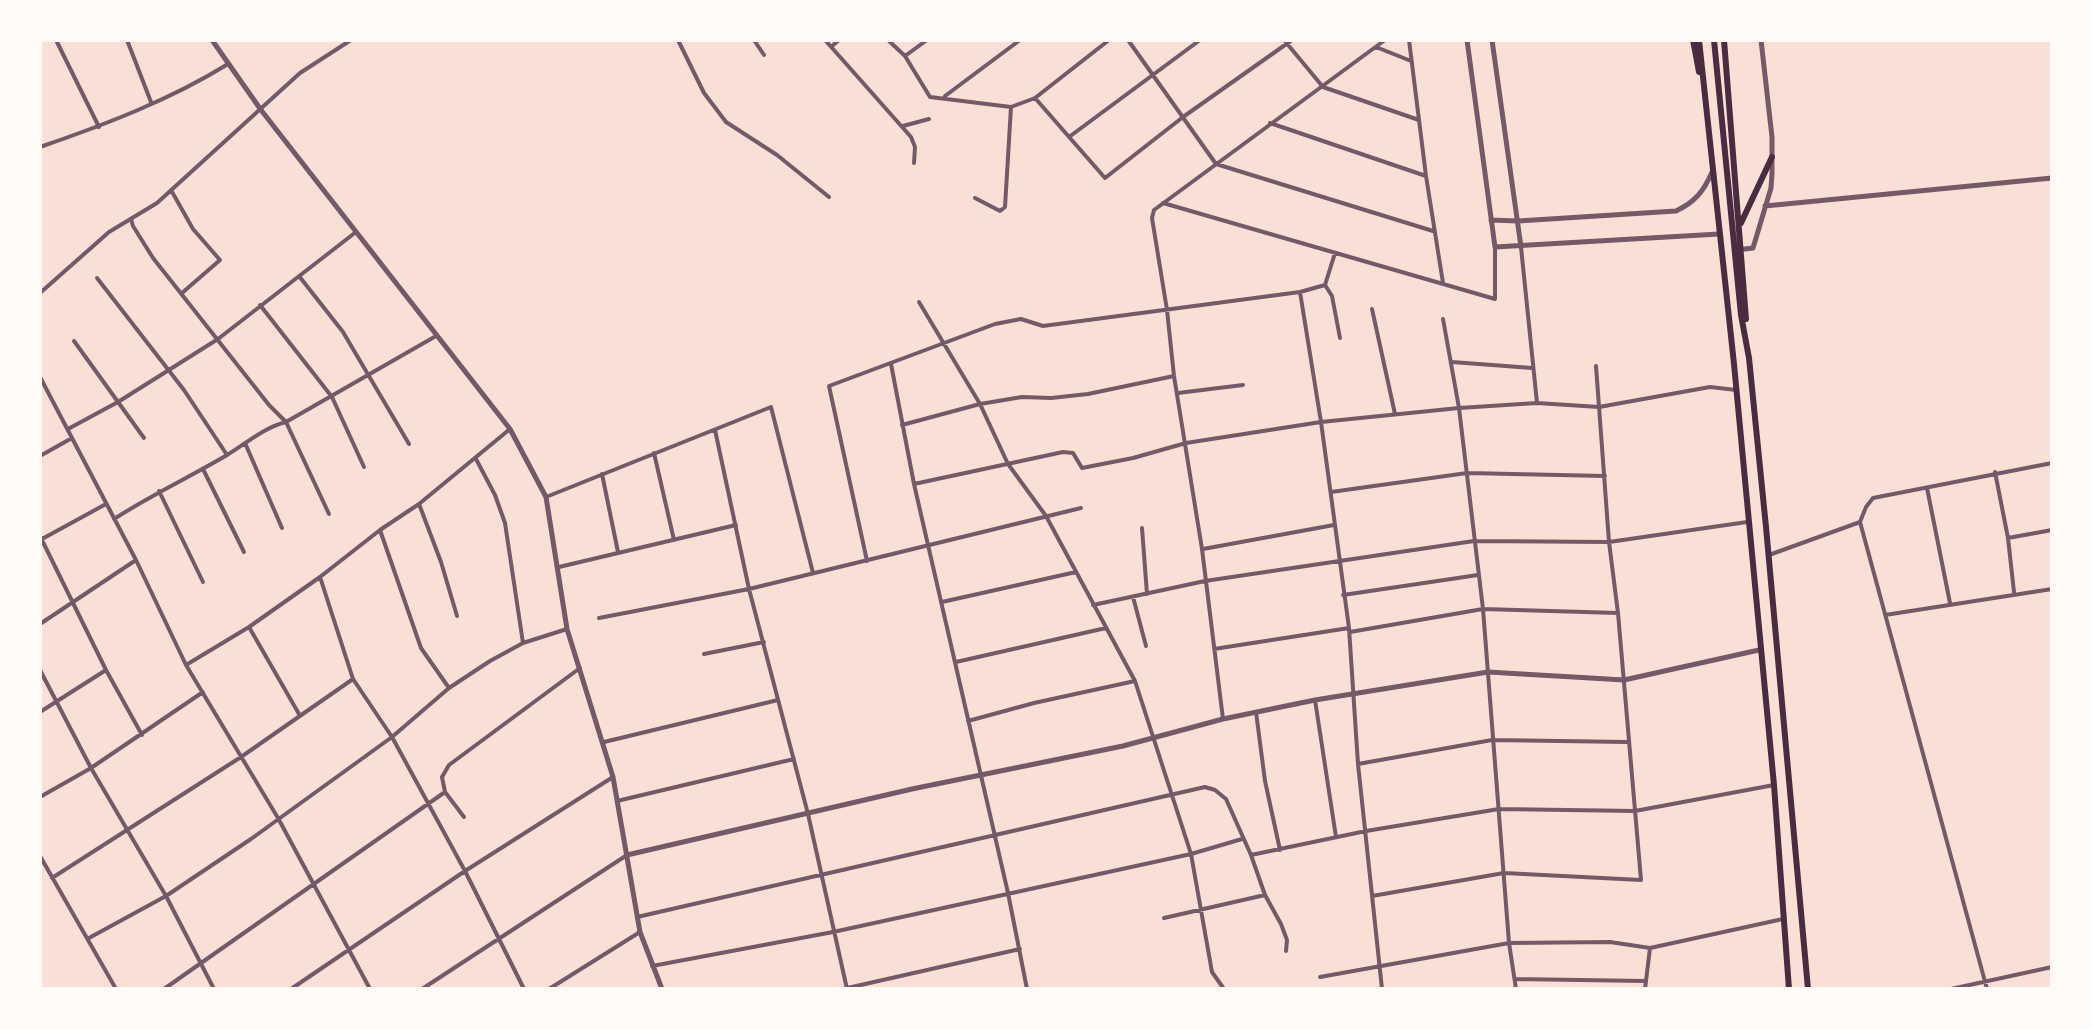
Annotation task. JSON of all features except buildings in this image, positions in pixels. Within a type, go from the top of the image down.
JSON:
[{"type":"main road","points":[[1693,40],[1706,110]]},
{"type":"main road","points":[[1699,40],[1774,785],[1789,989]]},
{"type":"main road","points":[[1714,40],[1738,250]]},
{"type":"main road","points":[[1724,40],[1739,227],[1738,250],[1808,989]]},
{"type":"main road","points":[[1739,227],[1772,157]]},
{"type":"street","points":[[56,40],[99,127]]},
{"type":"street","points":[[127,40],[151,102]]},
{"type":"street","points":[[212,40],[261,110],[510,429],[546,497],[567,629],[604,742],[640,932],[662,989]]},
{"type":"street","points":[[40,293],[109,232],[157,203],[300,73],[351,40]]},
{"type":"street","points":[[678,40],[704,93],[726,122],[777,155],[829,197]]},
{"type":"street","points":[[754,40],[764,55]]},
{"type":"street","points":[[825,40],[903,126],[915,147],[914,163]]},
{"type":"street","points":[[831,47],[839,40]]},
{"type":"street","points":[[888,40],[905,56],[930,97],[1011,107],[1035,98],[1109,40]]},
{"type":"street","points":[[905,56],[927,40]]},
{"type":"street","points":[[944,97],[1020,40]]},
{"type":"street","points":[[1128,40],[1216,164],[1433,231]]},
{"type":"street","points":[[1069,137],[1200,40]]},
{"type":"street","points":[[1035,98],[1105,178],[1183,117],[1285,42],[1292,40]]},
{"type":"street","points":[[1223,719],[1202,549],[1152,218],[1154,210],[1163,203],[1385,40]]},
{"type":"street","points":[[1409,40],[1433,231],[1443,283]]},
{"type":"street","points":[[1163,203],[1495,299],[1495,247],[1467,40]]},
{"type":"street","points":[[1492,40],[1518,221],[1537,403]]},
{"type":"street","points":[[1738,250],[1753,248],[1771,188],[1772,157],[1761,40]]},
{"type":"street","points":[[1285,42],[1323,87],[1419,120]]},
{"type":"street","points":[[1375,47],[1411,61]]},
{"type":"street","points":[[40,147],[99,127],[194,86],[228,64]]},
{"type":"street","points":[[975,198],[995,210],[1005,207],[1011,107]]},
{"type":"street","points":[[903,126],[929,119]]},
{"type":"street","points":[[1270,123],[1426,176]]},
{"type":"street","points":[[1491,220],[1676,211],[1699,196],[1712,171]]},
{"type":"street","points":[[1765,206],[2052,178]]},
{"type":"street","points":[[171,190],[193,229],[220,260],[182,293]]},
{"type":"street","points":[[131,218],[153,258],[269,405],[286,422],[329,514]]},
{"type":"street","points":[[67,429],[118,402],[218,339],[356,232]]},
{"type":"street","points":[[1495,247],[1719,234]]},
{"type":"street","points":[[1335,253],[1325,285],[1332,296],[1340,338]]},
{"type":"street","points":[[299,276],[343,332],[409,444]]},
{"type":"street","points":[[97,278],[169,370],[227,455]]},
{"type":"street","points":[[867,561],[829,386],[995,324],[1021,319],[1043,326],[1300,292],[1325,285]]},
{"type":"street","points":[[1300,292],[1349,630],[1358,764],[1382,989]]},
{"type":"street","points":[[919,302],[980,404],[1008,464],[1046,516],[1135,681],[1191,854],[1212,972],[1224,989]]},
{"type":"street","points":[[260,305],[332,397],[364,467]]},
{"type":"street","points":[[1372,309],[1395,414]]},
{"type":"street","points":[[1443,319],[1459,408],[1483,609],[1509,943],[1516,989]]},
{"type":"street","points":[[114,519],[227,455],[263,430],[286,422],[436,336]]},
{"type":"street","points":[[74,341],[144,438]]},
{"type":"street","points":[[1452,362],[1532,368]]},
{"type":"street","points":[[891,364],[914,484],[1008,893],[1027,989]]},
{"type":"street","points":[[1372,896],[1504,873],[1641,880],[1596,366]]},
{"type":"street","points":[[902,425],[980,404],[1022,397],[1088,394],[1174,376]]},
{"type":"street","points":[[40,377],[136,560],[186,665],[278,818],[370,989]]},
{"type":"street","points":[[1178,393],[1243,385]]},
{"type":"street","points":[[914,484],[1063,452],[1073,453],[1082,468],[1186,443],[1321,422],[1537,403],[1599,407],[1710,387],[1736,390]]},
{"type":"street","points":[[546,497],[771,407],[813,573]]},
{"type":"street","points":[[186,665],[249,627],[320,577],[419,504],[510,429]]},
{"type":"street","points":[[715,430],[749,589],[808,814],[846,989],[1020,949]]},
{"type":"street","points":[[40,456],[72,438]]},
{"type":"street","points":[[245,443],[282,528]]},
{"type":"street","points":[[654,453],[675,541]]},
{"type":"street","points":[[476,459],[495,495],[505,523],[523,643]]},
{"type":"street","points":[[1987,989],[1860,522],[1873,498],[2052,463]]},
{"type":"street","points":[[203,469],[244,552]]},
{"type":"street","points":[[1995,472],[2008,538],[2014,594]]},
{"type":"street","points":[[1331,492],[1467,473],[1605,476]]},
{"type":"street","points":[[602,474],[618,552]]},
{"type":"street","points":[[1927,488],[1950,604]]},
{"type":"street","points":[[159,491],[203,582]]},
{"type":"street","points":[[106,504],[41,539],[142,735]]},
{"type":"street","points":[[419,504],[457,616]]},
{"type":"street","points":[[599,618],[749,589],[1081,508]]},
{"type":"street","points":[[1093,605],[1205,581],[1474,541],[1609,542],[1747,522]]},
{"type":"street","points":[[1769,555],[1860,522]]},
{"type":"street","points":[[559,567],[736,525]]},
{"type":"street","points":[[1202,549],[1334,525]]},
{"type":"street","points":[[1142,528],[1147,594]]},
{"type":"street","points":[[380,530],[421,648],[449,688]]},
{"type":"street","points":[[2008,538],[2052,530]]},
{"type":"street","points":[[40,624],[136,560]]},
{"type":"street","points":[[942,602],[1076,572]]},
{"type":"street","points":[[1343,595],[1478,575]]},
{"type":"street","points":[[320,577],[353,679],[392,737],[465,871],[524,989]]},
{"type":"street","points":[[1885,615],[2052,589]]},
{"type":"street","points":[[1133,597],[1146,646]]},
{"type":"street","points":[[1214,649],[1483,609],[1618,613]]},
{"type":"street","points":[[249,627],[299,714]]},
{"type":"street","points":[[956,662],[1106,628]]},
{"type":"street","points":[[89,938],[166,896],[392,737],[449,688],[490,661],[523,643],[567,629]]},
{"type":"street","points":[[704,654],[764,642]]},
{"type":"street","points":[[422,989],[627,855],[1315,700],[1488,672],[1624,680],[1759,650]]},
{"type":"street","points":[[464,817],[445,792],[442,777],[449,765],[580,668]]},
{"type":"street","points":[[40,670],[214,989]]},
{"type":"street","points":[[40,712],[106,670]]},
{"type":"street","points":[[52,878],[241,757],[353,679]]},
{"type":"street","points":[[968,721],[1135,681]]},
{"type":"street","points":[[40,797],[91,768],[203,692]]},
{"type":"street","points":[[604,742],[778,700]]},
{"type":"street","points":[[1315,700],[1336,837]]},
{"type":"street","points":[[1256,712],[1265,781],[1280,850]]},
{"type":"street","points":[[1358,764],[1492,740],[1627,742]]},
{"type":"street","points":[[617,801],[794,759]]},
{"type":"street","points":[[291,989],[465,871],[613,777]]},
{"type":"street","points":[[1251,855],[1366,831],[1499,809],[1635,811],[1774,785]]},
{"type":"street","points":[[637,917],[1205,787],[1226,799],[1265,895],[1284,932],[1286,951]]},
{"type":"street","points":[[164,989],[445,792]]},
{"type":"street","points":[[652,966],[833,932],[1191,854],[1242,839]]},
{"type":"street","points":[[40,856],[116,989]]},
{"type":"street","points":[[1164,918],[1265,895]]},
{"type":"street","points":[[1320,977],[1509,943],[1610,942],[1650,948],[1784,919]]},
{"type":"street","points":[[549,989],[640,932]]},
{"type":"street","points":[[1645,989],[1650,948]]},
{"type":"street","points":[[1951,989],[2052,967]]},
{"type":"street","points":[[1514,979],[1644,981]]}]
